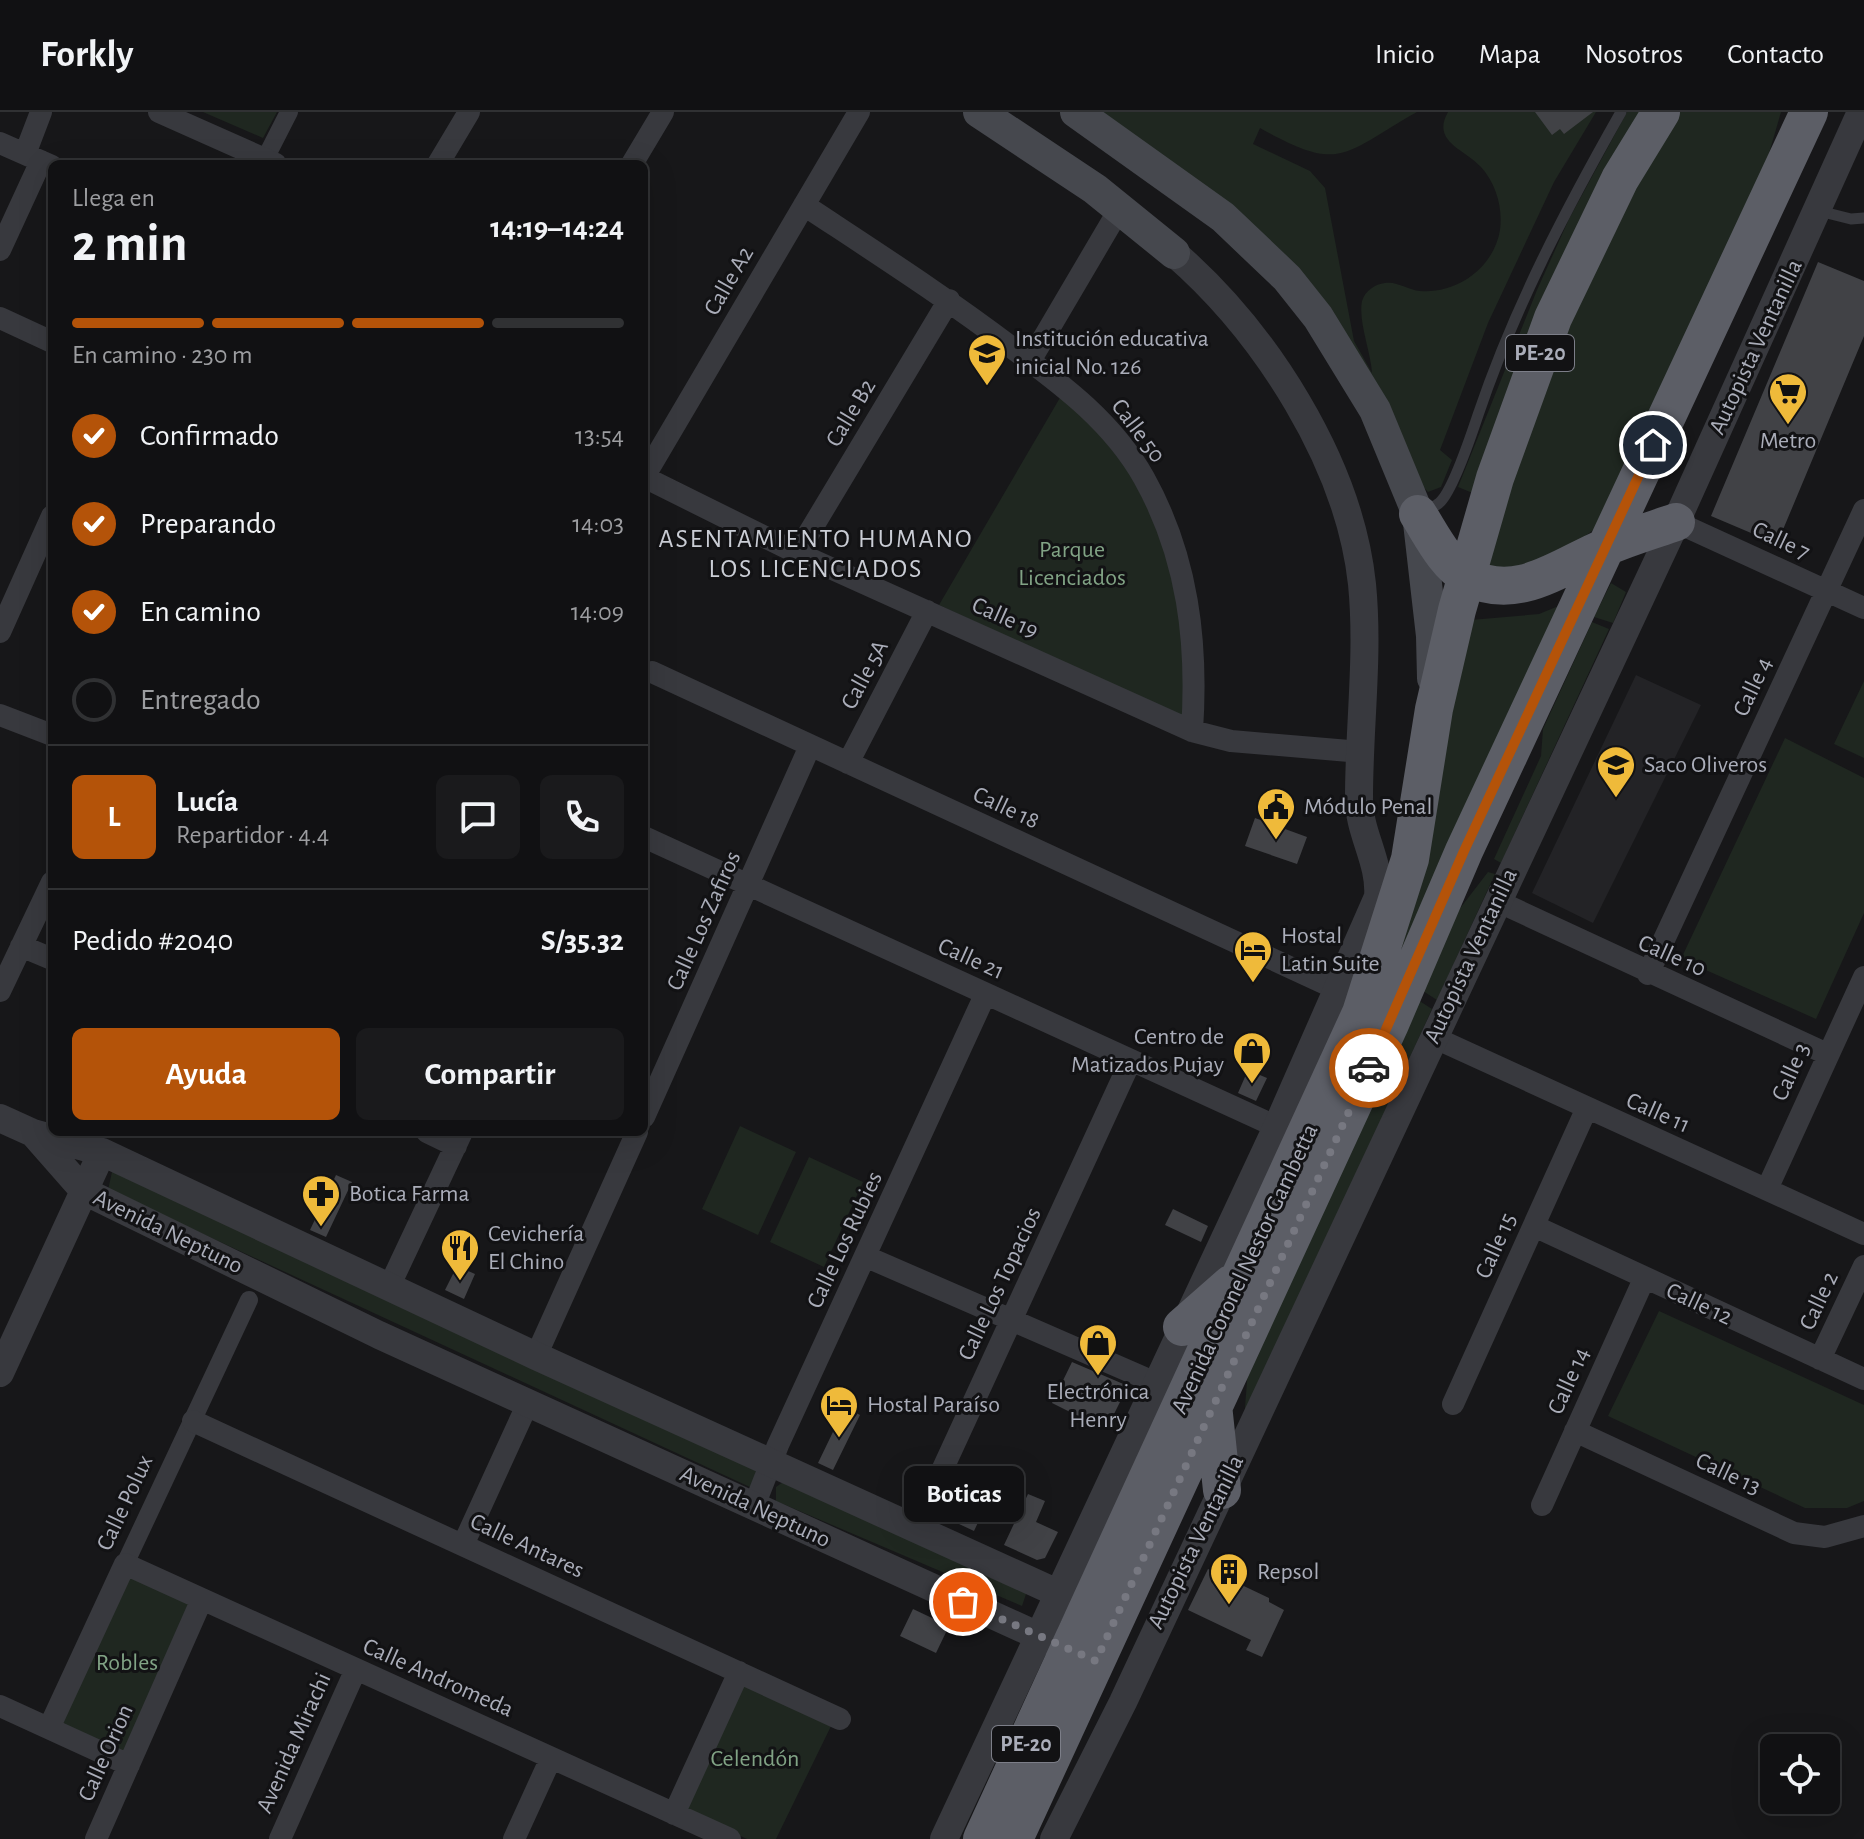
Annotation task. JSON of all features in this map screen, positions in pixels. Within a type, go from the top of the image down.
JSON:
[{"type":"highway","name":"Avenida Coronel Nestor Gambetta","points":[[1088,1607],[1361,1013],[1380,964],[1410,859],[1434,709],[1466,576],[1495,478],[1553,318],[1620,179],[1661,112]]},
{"type":"highway","name":"Avenida Coronel Nestor Gambetta","points":[[1088,1607],[1212,1403],[1383,1038],[1464,851],[1604,547],[1809,112]]},
{"type":"highway","points":[[1418,514],[1442,551],[1466,576],[1501,586],[1544,578],[1604,547],[1676,522]]},
{"type":"highway","points":[[1182,1327],[1242,1274]]},
{"type":"highway","points":[[1212,1403],[1222,1490]]},
{"type":"highway","name":"Autopista Ventanilla","points":[[982,1839],[1088,1607]]},
{"type":"highway","name":"Autopista Ventanilla","points":[[1014,1839],[1068,1649]]},
{"type":"main road","points":[[979,112],[1014,122],[1174,253]]},
{"type":"main road","points":[[1076,112],[1223,217],[1287,278],[1318,317],[1375,410],[1418,514],[1432,636],[1434,709]]},
{"type":"street","points":[[0,250],[39,160],[41,112]]},
{"type":"street","points":[[159,112],[266,160]]},
{"type":"street","points":[[271,160],[289,112]]},
{"type":"street","points":[[440,160],[469,112]]},
{"type":"street","points":[[634,160],[663,112]]},
{"type":"street","name":"Calle A2","points":[[648,470],[859,112]]},
{"type":"street","name":"Autopista Ventanilla","points":[[1054,1839],[1222,1490],[1676,522],[1861,112]]},
{"type":"street","points":[[0,143],[39,160]]},
{"type":"street","name":"Calle 50","points":[[804,205],[949,300],[1030,361],[1099,417],[1143,476],[1177,553],[1194,637],[1192,731]]},
{"type":"street","points":[[1030,361],[1120,208]]},
{"type":"street","name":"Autopista Ventanilla","points":[[944,1839],[1068,1649],[1088,1607],[1156,1383],[1277,1127],[1378,897],[1377,871],[1359,820],[1365,631],[1362,581],[1348,523],[1327,462],[1301,408],[1243,324],[1174,253]]},
{"type":"street","name":"Calle B2","points":[[797,553],[949,300]]},
{"type":"street","points":[[0,318],[48,340]]},
{"type":"street","name":"Calle 19","points":[[648,479],[797,553],[1192,731],[1231,741],[1361,752]]},
{"type":"street","name":"Calle 4","points":[[1648,974],[1864,510]]},
{"type":"street","name":"Calle 7","points":[[1676,522],[1864,608]]},
{"type":"street","points":[[0,632],[48,525]]},
{"type":"street","name":"Calle 5A","points":[[848,763],[927,611]]},
{"type":"street","name":"Calle 18","points":[[652,672],[1339,990]]},
{"type":"street","points":[[0,715],[48,733]]},
{"type":"street","name":"Calle Los Zafiros","points":[[648,1108],[810,746]]},
{"type":"street","name":"Calle 21","points":[[648,839],[1277,1127]]},
{"type":"street","points":[[0,991],[48,890]]},
{"type":"street","name":"Calle 10","points":[[1497,901],[1648,974],[1827,1054]]},
{"type":"street","points":[[21,946],[48,957]]},
{"type":"street","name":"Calle 3","points":[[1767,1189],[1864,977]]},
{"type":"street","name":"Calle Los Rubies","points":[[754,1506],[778,1445],[985,995]]},
{"type":"street","name":"Calle 11","points":[[1433,1037],[1586,1110],[1864,1234]]},
{"type":"street","name":"Calle Los Topacios","points":[[915,1529],[1131,1060]]},
{"type":"street","name":"Calle 15","points":[[1453,1404],[1586,1110]]},
{"type":"street","points":[[0,1118],[33,1133]]},
{"type":"street","name":"Avenida Neptuno","points":[[33,1133],[102,1152],[536,1356],[1088,1607]]},
{"type":"street","name":"Avenida Neptuno","points":[[33,1133],[84,1191],[379,1335],[1068,1649]]},
{"type":"street","points":[[536,1356],[635,1136]]},
{"type":"street","points":[[389,1287],[459,1139]]},
{"type":"street","points":[[0,1373],[102,1152]]},
{"type":"street","name":"Calle 12","points":[[1534,1226],[1864,1379]]},
{"type":"street","points":[[867,1257],[1156,1383]]},
{"type":"street","name":"Calle 2","points":[[1820,1359],[1864,1266]]},
{"type":"street","name":"Calle 14","points":[[1542,1505],[1644,1279]]},
{"type":"street","name":"Calle Polux","points":[[49,1728],[249,1300]]},
{"type":"street","points":[[463,1545],[528,1403]]},
{"type":"street","name":"Calle Antares","points":[[193,1421],[840,1719]]},
{"type":"street","name":"Calle 13","points":[[1575,1431],[1794,1533],[1825,1537],[1864,1526]]},
{"type":"street","name":"Calle Andromeda","points":[[125,1564],[730,1839]]},
{"type":"street","name":"Calle Orion","points":[[96,1839],[202,1599]]},
{"type":"street","name":"Avenida Mirachi","points":[[280,1839],[356,1669]]},
{"type":"street","points":[[674,1814],[739,1672]]},
{"type":"street","points":[[0,1706],[129,1765]]},
{"type":"street","points":[[514,1839],[551,1758]]},
{"type":"lane","points":[[1418,514],[1441,502],[1466,451],[1491,377],[1527,291],[1570,202],[1621,112]]},
{"type":"lane","points":[[1818,211],[1851,219],[1864,218]]},
{"type":"shaded area","name":"Saco Oliveros","points":[[1636,675],[1701,705],[1593,923],[1532,893]]},
{"type":"green space","points":[[203,112],[277,112],[263,138]]},
{"type":"green space","points":[[1091,112],[1417,112],[1356,148],[1341,153],[1309,151],[1260,128],[1253,144],[1310,171],[1325,188],[1354,341],[1372,373],[1361,309],[1363,297],[1368,291],[1389,283],[1420,291],[1434,291],[1460,283],[1472,276],[1490,256],[1500,230],[1499,204],[1494,188],[1481,167],[1447,138],[1444,122],[1448,112],[1596,112],[1554,182],[1488,323],[1440,450],[1452,460],[1441,487],[1428,492],[1413,476],[1361,370]]},
{"type":"green space","points":[[1627,112],[1646,112],[1475,494],[1458,487],[1537,290],[1569,219]]},
{"type":"green space","points":[[1673,112],[1781,112],[1763,174],[1604,522],[1552,561],[1522,574],[1484,564],[1562,329]]},
{"type":"green space","name":"Parque Licenciados","points":[[1061,396],[1089,420],[1132,476],[1166,547],[1184,637],[1184,719],[939,605]]},
{"type":"green space","points":[[1611,583],[1626,592],[1613,623],[1594,617]]},
{"type":"green space","points":[[1566,603],[1391,975],[1471,620],[1539,614]]},
{"type":"green space","points":[[1592,622],[1609,629],[1501,863],[1494,859],[1541,756],[1543,729]]},
{"type":"green space","points":[[1864,681],[1864,758],[1834,744]]},
{"type":"green space","points":[[1785,738],[1864,778],[1864,913],[1816,1019],[1681,959]]},
{"type":"green space","points":[[1488,872],[1495,874],[1437,1000],[1423,991],[1458,911]]},
{"type":"green space","points":[[1418,1000],[1432,1009],[1244,1420],[1248,1369]]},
{"type":"green space","points":[[740,1126],[796,1152],[758,1235],[702,1209]]},
{"type":"green space","points":[[809,1157],[863,1182],[824,1267],[770,1242]]},
{"type":"green space","points":[[118,1170],[757,1467],[752,1488],[108,1190],[112,1172]]},
{"type":"green space","points":[[1659,1311],[1864,1405],[1864,1501],[1847,1508],[1805,1508],[1608,1416]]},
{"type":"green space","points":[[783,1482],[1027,1591],[1022,1606],[776,1501],[776,1487]]},
{"type":"green space","name":"Robles","points":[[128,1571],[196,1602],[125,1755],[58,1724]]},
{"type":"green space","name":"Celendón","points":[[734,1676],[833,1722],[776,1839],[747,1839],[675,1805]]},
{"type":"building","points":[[1535,112],[1593,112],[1564,134],[1560,129],[1552,135]]},
{"type":"building","name":"Metro","points":[[1818,262],[1864,281],[1864,336],[1777,544],[1711,516]]},
{"type":"building","name":"Módulo Penal","points":[[1255,818],[1307,837],[1297,864],[1245,846]]},
{"type":"building","name":"Centro de Matizados Pujay","points":[[1248,1070],[1267,1078],[1256,1101],[1238,1093]]},
{"type":"building","points":[[336,1175],[352,1182],[326,1237],[310,1230]]},
{"type":"building","points":[[1173,1209],[1208,1226],[1201,1242],[1165,1225]]},
{"type":"building","name":"Cevichería El Chino","points":[[457,1266],[475,1274],[464,1299],[445,1290]]},
{"type":"building","points":[[1072,1362],[1128,1386],[1106,1430],[1052,1403]]},
{"type":"building","name":"Hostal Paraíso","points":[[845,1407],[860,1415],[833,1470],[818,1463]]},
{"type":"building","points":[[975,1490],[990,1497],[974,1531],[959,1524]]},
{"type":"building","points":[[1028,1494],[1045,1501],[1036,1522],[1058,1532],[1045,1558],[1037,1560],[1004,1545]]},
{"type":"building","name":"Repsol","points":[[1208,1569],[1269,1598],[1269,1602],[1284,1610],[1262,1657],[1246,1650],[1251,1640],[1188,1610]]},
{"type":"building","points":[[913,1609],[949,1626],[936,1653],[900,1636]]},
{"type":"way so far","points":[[963,1602],[1096,1661],[1212,1403],[1369,1068]]},
{"type":"place","name":"Institución educativa inicial No. 126","points":[[987,387]]},
{"type":"place","name":"Metro","points":[[1788,426]]},
{"type":"place","name":"Saco Oliveros","points":[[1616,799]]},
{"type":"place","name":"Módulo Penal","points":[[1276,841]]},
{"type":"place","name":"Hostal Latin Suite","points":[[1253,984]]},
{"type":"place","name":"Centro de Matizados Pujay","points":[[1252,1085]]},
{"type":"place","name":"Botica Farma","points":[[321,1228]]},
{"type":"place","name":"Cevichería El Chino","points":[[460,1282]]},
{"type":"place","name":"Electrónica Henry","points":[[1098,1377]]},
{"type":"place","name":"Hostal Paraíso","points":[[839,1439]]},
{"type":"place","name":"Boticas","points":[[963,1602]]},
{"type":"place","name":"Repsol","points":[[1229,1606]]},
{"type":"district","name":"ASENTAMIENTO HUMANO LOS LICENCIADOS","points":[[816,554]]},
{"type":"route","points":[[1369,1068],[1464,851],[1653,445]]}]
